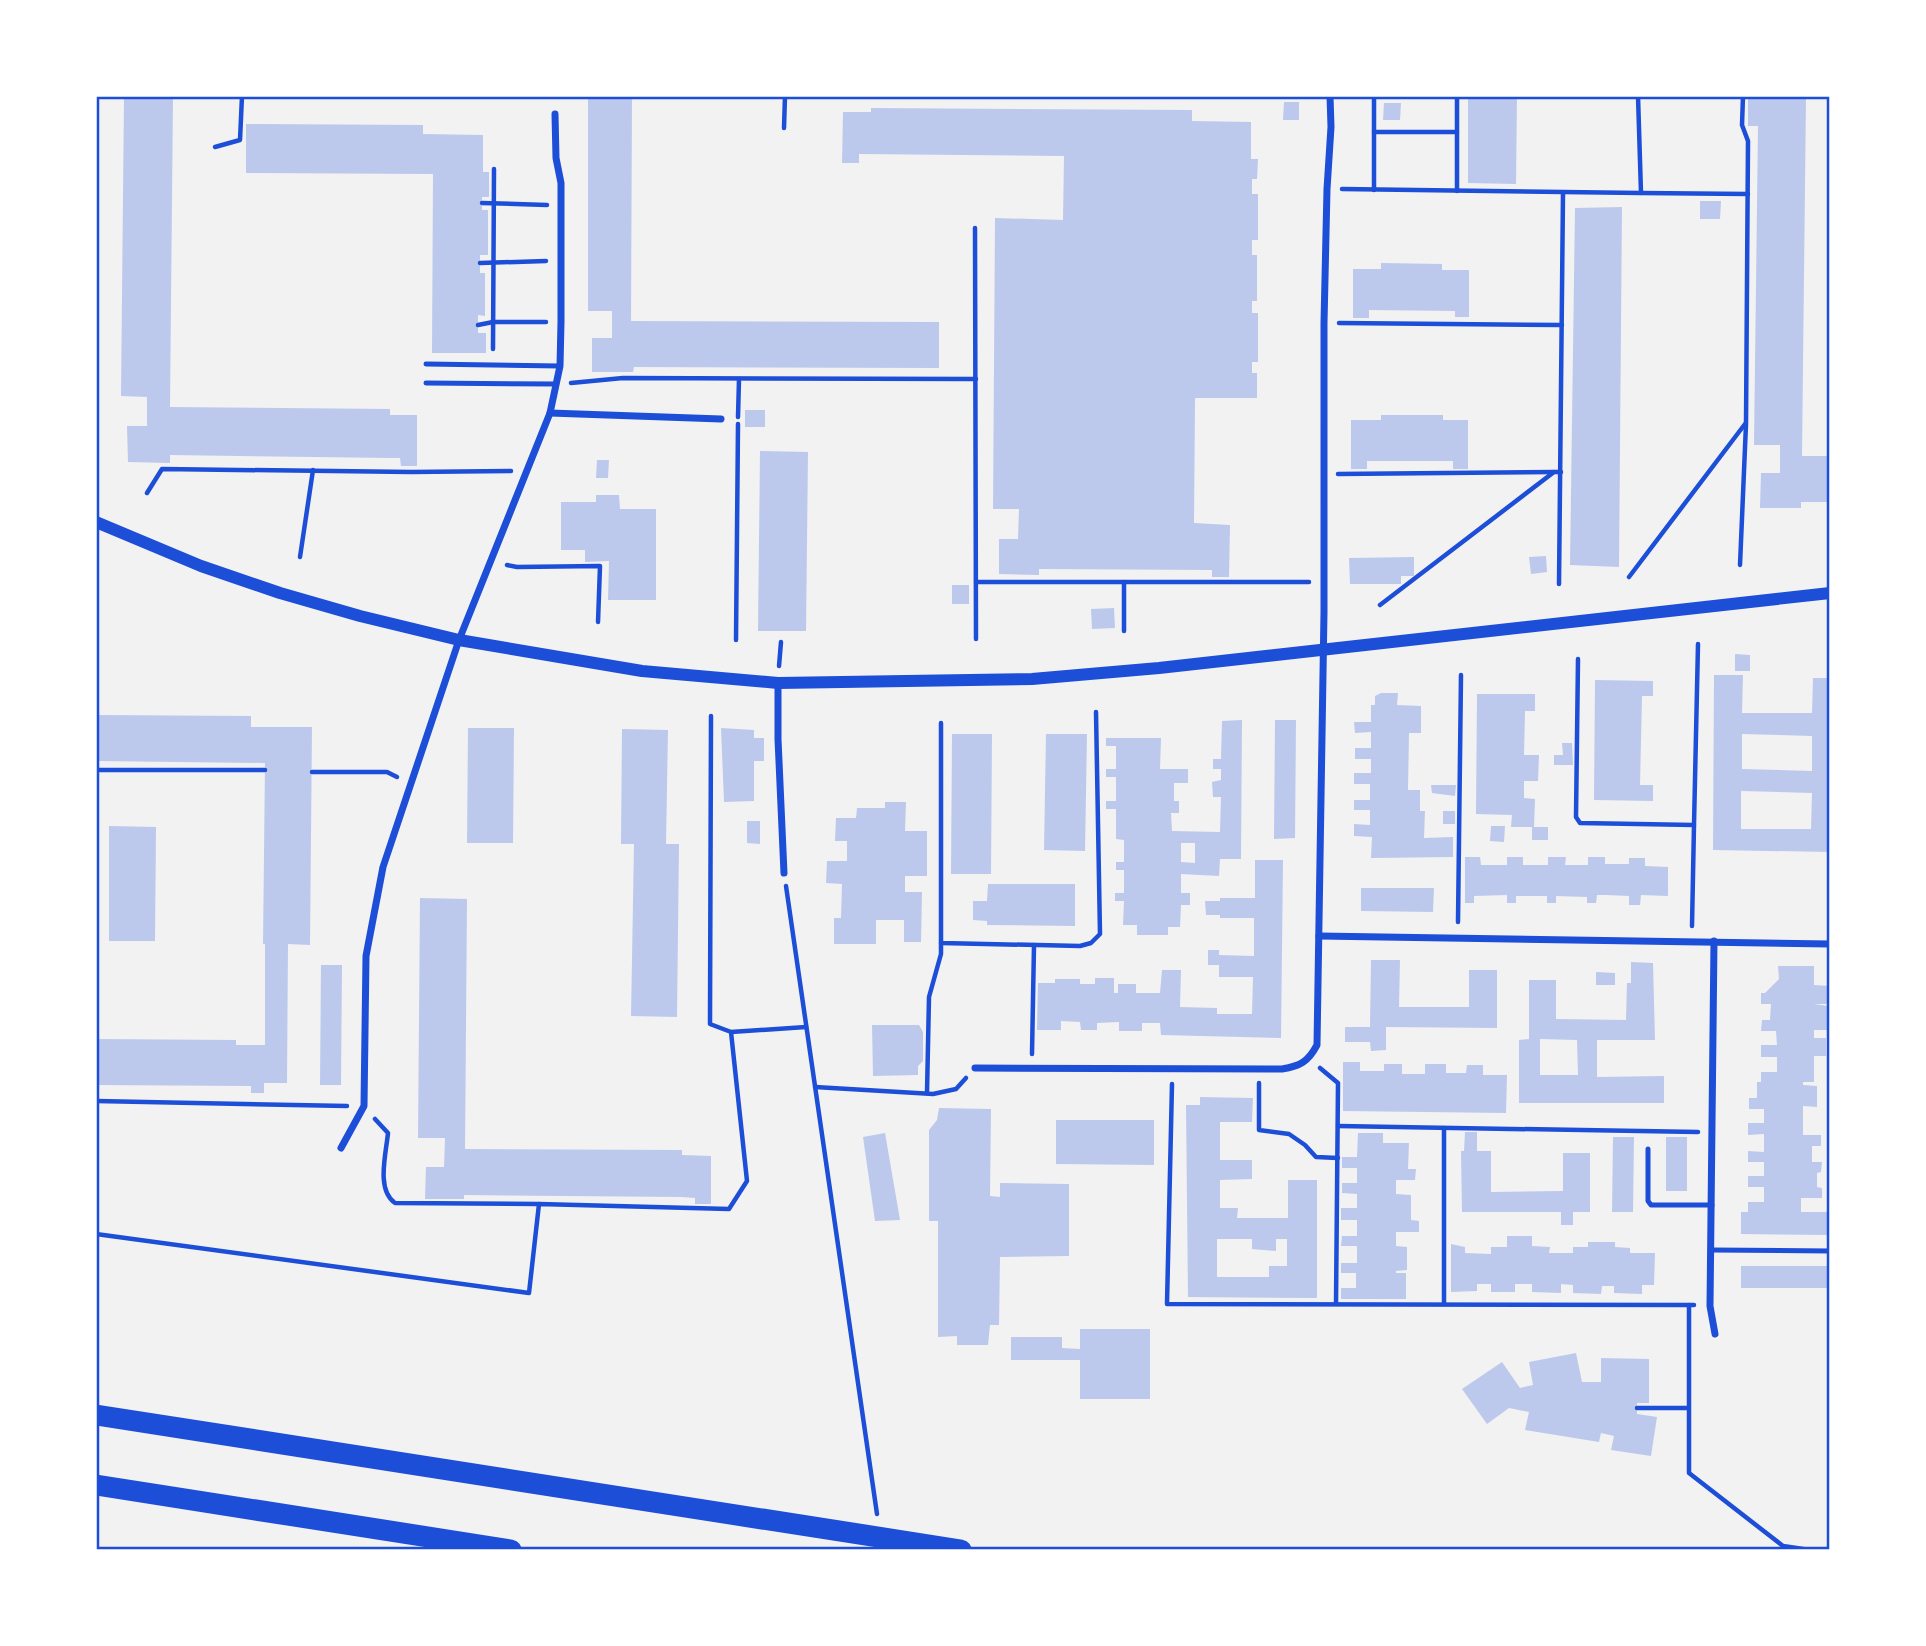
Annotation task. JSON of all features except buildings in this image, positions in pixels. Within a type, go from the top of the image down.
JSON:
[{"type":"highway","points":[[96,1415],[961,1550]]},
{"type":"highway","points":[[96,1485],[511,1550]]},
{"type":"street","points":[[975,1068],[1259,1069],[1298,1066],[1310,1059],[1317,1045],[1324,583],[1324,323],[1330,96]]},
{"type":"street","points":[[341,1148],[363,1106],[368,940],[383,867],[459,640],[550,413],[560,366],[561,183],[556,158],[555,114]]},
{"type":"street","points":[[550,413],[721,419]]},
{"type":"street","points":[[96,523],[201,566],[280,593],[459,640],[642,671],[778,683],[1032,679],[1323,651],[1830,593]]},
{"type":"street","points":[[778,683],[784,873]]},
{"type":"street","points":[[1319,936],[1830,944]]},
{"type":"street","points":[[1714,941],[1710,1306],[1715,1335]]},
{"type":"lane","points":[[426,364],[560,366]]},
{"type":"lane","points":[[426,383],[556,384]]},
{"type":"lane","points":[[1648,1149],[1648,1201],[1651,1205],[1712,1205]]},
{"type":"lane","points":[[1712,1250],[1830,1251]]},
{"type":"path","points":[[215,147],[240,140],[242,96]]},
{"type":"path","points":[[784,128],[785,96]]},
{"type":"path","points":[[1374,96],[1374,190]]},
{"type":"path","points":[[1457,96],[1457,191]]},
{"type":"path","points":[[1638,96],[1641,193]]},
{"type":"path","points":[[1740,565],[1746,424],[1748,194],[1748,141],[1742,125],[1742,96]]},
{"type":"path","points":[[1374,132],[1457,132]]},
{"type":"path","points":[[493,364],[494,169]]},
{"type":"path","points":[[1327,189],[1748,194]]},
{"type":"path","points":[[1559,584],[1563,193]]},
{"type":"path","points":[[482,203],[561,205]]},
{"type":"path","points":[[975,228],[976,639]]},
{"type":"path","points":[[480,264],[561,261]]},
{"type":"path","points":[[478,325],[493,322],[561,322]]},
{"type":"path","points":[[1324,323],[1562,325]]},
{"type":"path","points":[[556,384],[623,378],[976,379]]},
{"type":"path","points":[[736,640],[739,379]]},
{"type":"path","points":[[721,419],[738,418]]},
{"type":"path","points":[[1629,577],[1746,424]]},
{"type":"path","points":[[147,493],[162,469],[527,471]]},
{"type":"path","points":[[300,556],[313,470]]},
{"type":"path","points":[[1380,605],[1554,472]]},
{"type":"path","points":[[1324,474],[1562,472]]},
{"type":"path","points":[[492,561],[517,567],[600,566],[598,622]]},
{"type":"path","points":[[976,582],[1324,583]]},
{"type":"path","points":[[1124,582],[1124,631]]},
{"type":"path","points":[[1692,941],[1698,644]]},
{"type":"path","points":[[1578,659],[1576,817],[1580,823],[1695,825]]},
{"type":"path","points":[[1458,937],[1461,675]]},
{"type":"path","points":[[940,943],[1080,946],[1091,943],[1100,934],[1096,712]]},
{"type":"path","points":[[711,716],[710,1024],[731,1032],[806,1027]]},
{"type":"path","points":[[928,1093],[929,996],[940,954],[940,723]]},
{"type":"path","points":[[96,770],[265,770]]},
{"type":"path","points":[[312,772],[387,772],[411,783]]},
{"type":"path","points":[[784,873],[878,1523]]},
{"type":"path","points":[[1032,1069],[1034,945]]},
{"type":"path","points":[[96,1101],[363,1106],[388,1133],[384,1187],[388,1198],[395,1203],[729,1209],[747,1181],[731,1032]]},
{"type":"path","points":[[1310,1059],[1338,1083],[1336,1304]]},
{"type":"path","points":[[815,1087],[928,1093],[956,1089],[975,1068]]},
{"type":"path","points":[[1172,1069],[1167,1304],[1710,1306]]},
{"type":"path","points":[[1259,1069],[1259,1130],[1289,1134],[1316,1157],[1338,1158]]},
{"type":"path","points":[[1338,1126],[1712,1132]]},
{"type":"path","points":[[1444,1128],[1444,1304]]},
{"type":"path","points":[[96,1234],[529,1293],[539,1204]]},
{"type":"path","points":[[1689,1305],[1689,1473],[1783,1546],[1810,1550]]},
{"type":"path","points":[[1637,1408],[1688,1408]]}]
